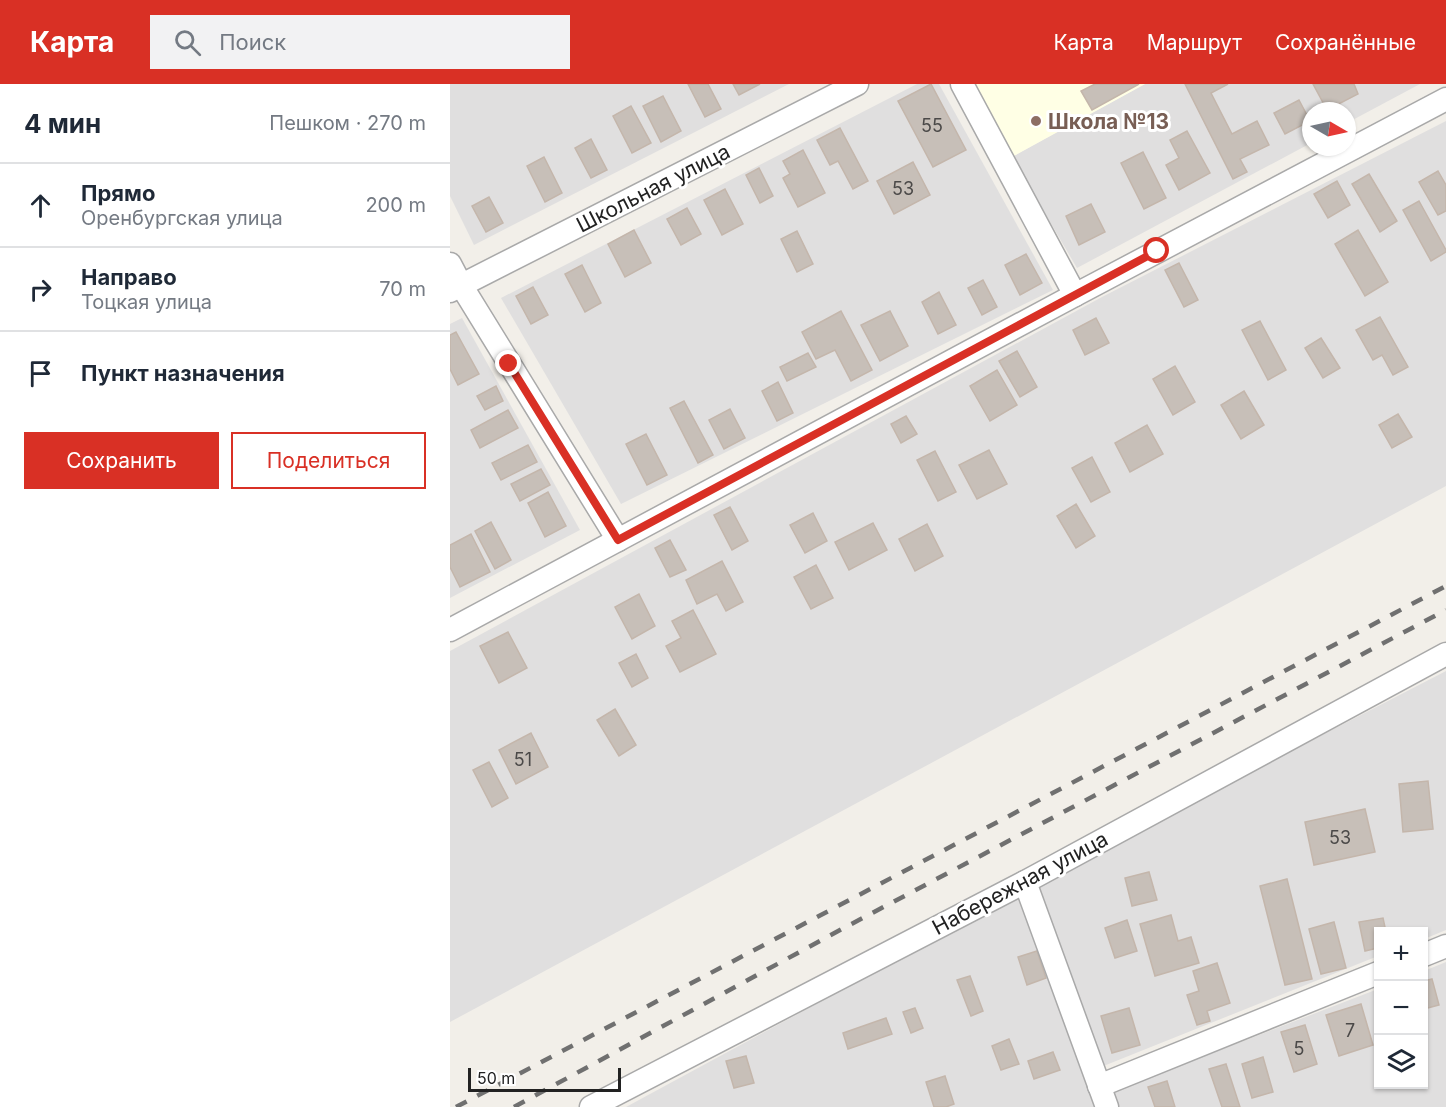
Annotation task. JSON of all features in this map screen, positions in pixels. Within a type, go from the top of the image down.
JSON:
[{"type":"street","name":"Школьная улица","points":[[455,288],[857,84]]},
{"type":"street","points":[[962,84],[1075,295]]},
{"type":"street","points":[[450,630],[1446,99]]},
{"type":"street","points":[[450,264],[455,288],[618,540]]},
{"type":"street","name":"Набережная улица","points":[[591,1107],[1025,882],[1446,654]]},
{"type":"street","points":[[1025,882],[1107,1107]]},
{"type":"street","points":[[1428,953],[1446,946]]},
{"type":"street","points":[[1099,1086],[1374,975]]},
{"type":"shaded area","points":[[450,84],[789,84],[474,245],[450,196]]},
{"type":"shaded area","points":[[917,84],[939,84],[1053,290],[621,504],[501,298]]},
{"type":"shaded area","name":"Школа №13","points":[[975,84],[1145,84],[1012,157]]},
{"type":"shaded area","points":[[1145,84],[1420,84],[1356,118],[1356,102],[1302,102],[1302,148],[1077,268],[1012,157]]},
{"type":"shaded area","points":[[1446,121],[1446,486],[450,1022],[450,651],[1102,297]]},
{"type":"shaded area","points":[[462,318],[580,530],[450,598],[450,324]]},
{"type":"shaded area","points":[[1446,671],[1446,930],[1428,937],[1428,927],[1374,927],[1374,958],[1101,1067],[1036,883]]},
{"type":"shaded area","points":[[1023,892],[1096,1098],[1374,991],[1374,1089],[1428,1089],[1428,969],[1446,962],[1446,1107],[626,1107]]},
{"type":"building","points":[[688,84],[708,84],[721,109],[705,117]]},
{"type":"building","points":[[733,84],[760,84],[739,95]]},
{"type":"building","points":[[931,84],[966,150],[933,167],[898,101]]},
{"type":"building","points":[[1095,84],[1139,84],[1092,110],[1081,91]]},
{"type":"building","points":[[1185,84],[1228,84],[1211,93],[1232,134],[1257,121],[1269,145],[1240,159],[1247,172],[1233,179]]},
{"type":"building","points":[[1313,84],[1354,84],[1358,94],[1342,102],[1323,102]]},
{"type":"building","points":[[663,96],[681,131],[661,142],[643,106]]},
{"type":"building","points":[[1299,100],[1302,106],[1302,125],[1285,134],[1274,113]]},
{"type":"building","points":[[631,106],[651,143],[632,153],[613,116]]},
{"type":"building","points":[[840,128],[868,181],[853,189],[838,161],[830,165],[817,140]]},
{"type":"building","points":[[1187,131],[1210,173],[1179,190],[1166,165],[1179,158],[1170,140]]},
{"type":"building","points":[[591,139],[607,170],[591,178],[575,148]]},
{"type":"building","points":[[803,150],[825,193],[798,207],[783,178],[790,174],[783,161]]},
{"type":"building","points":[[1143,152],[1166,198],[1144,209],[1121,163]]},
{"type":"building","points":[[544,157],[562,193],[545,202],[527,166]]},
{"type":"building","points":[[913,162],[930,195],[894,214],[877,181]]},
{"type":"building","points":[[759,168],[773,196],[760,203],[746,175]]},
{"type":"building","points":[[1438,171],[1446,185],[1446,211],[1438,215],[1419,182]]},
{"type":"building","points":[[1369,174],[1397,221],[1380,232],[1352,184]]},
{"type":"building","points":[[1337,181],[1350,205],[1328,218],[1314,194]]},
{"type":"building","points":[[725,189],[743,224],[722,235],[704,200]]},
{"type":"building","points":[[489,197],[503,223],[486,232],[472,206]]},
{"type":"building","points":[[1419,201],[1446,250],[1431,261],[1403,210]]},
{"type":"building","points":[[1091,204],[1105,232],[1079,245],[1066,216]]},
{"type":"building","points":[[687,208],[701,234],[681,245],[667,219]]},
{"type":"building","points":[[634,230],[651,263],[625,277],[608,244]]},
{"type":"building","points":[[1358,230],[1388,282],[1365,296],[1335,244]]},
{"type":"building","points":[[797,231],[813,264],[797,272],[781,239]]},
{"type":"building","points":[[1026,254],[1042,283],[1020,295],[1005,265]]},
{"type":"building","points":[[1179,263],[1198,300],[1184,307],[1165,270]]},
{"type":"building","points":[[582,265],[601,303],[585,312],[565,274]]},
{"type":"building","points":[[983,280],[997,307],[982,315],[968,288]]},
{"type":"building","points":[[533,287],[548,315],[531,324],[516,296]]},
{"type":"building","points":[[939,292],[956,325],[938,334],[922,302]]},
{"type":"building","points":[[841,311],[872,370],[851,381],[835,350],[816,359],[802,332]]},
{"type":"building","points":[[890,311],[908,346],[880,361],[861,325]]},
{"type":"building","points":[[1380,317],[1408,367],[1393,375],[1382,355],[1373,360],[1356,330]]},
{"type":"building","points":[[1096,318],[1109,343],[1085,355],[1073,330]]},
{"type":"building","points":[[1260,321],[1286,370],[1268,380],[1242,330]]},
{"type":"building","points":[[456,332],[479,374],[458,385],[450,369],[450,335]]},
{"type":"building","points":[[1321,338],[1340,368],[1323,378],[1305,348]]},
{"type":"building","points":[[1017,351],[1037,387],[1020,397],[999,361]]},
{"type":"building","points":[[808,353],[816,367],[787,381],[780,367]]},
{"type":"building","points":[[1175,366],[1195,402],[1173,415],[1153,379]]},
{"type":"building","points":[[997,370],[1017,405],[990,421],[970,386]]},
{"type":"building","points":[[778,382],[793,413],[777,421],[762,391]]},
{"type":"building","points":[[496,386],[503,401],[485,410],[477,396]]},
{"type":"building","points":[[1244,391],[1264,425],[1241,439],[1221,405]]},
{"type":"building","points":[[684,401],[713,455],[698,463],[670,408]]},
{"type":"building","points":[[730,409],[745,438],[724,449],[709,420]]},
{"type":"building","points":[[508,410],[518,428],[480,448],[471,430]]},
{"type":"building","points":[[1398,414],[1412,437],[1392,448],[1379,425]]},
{"type":"building","points":[[906,416],[917,434],[901,443],[891,424]]},
{"type":"building","points":[[1147,425],[1163,454],[1130,472],[1115,443]]},
{"type":"building","points":[[646,434],[667,475],[647,485],[626,444]]},
{"type":"building","points":[[528,445],[537,462],[501,480],[492,463]]},
{"type":"building","points":[[989,450],[1007,484],[977,499],[959,465]]},
{"type":"building","points":[[935,451],[956,492],[938,501],[917,460]]},
{"type":"building","points":[[1092,457],[1110,492],[1091,502],[1072,468]]},
{"type":"building","points":[[541,469],[550,485],[520,501],[511,484]]},
{"type":"building","points":[[548,492],[566,526],[545,537],[528,503]]},
{"type":"building","points":[[1076,504],[1095,536],[1076,548],[1057,516]]},
{"type":"building","points":[[730,507],[748,541],[732,550],[714,515]]},
{"type":"building","points":[[813,513],[827,541],[805,553],[790,525]]},
{"type":"building","points":[[491,522],[511,560],[495,569],[475,531]]},
{"type":"building","points":[[873,523],[887,550],[849,570],[835,542]]},
{"type":"building","points":[[927,524],[943,556],[915,571],[899,539]]},
{"type":"building","points":[[471,534],[490,572],[460,587],[450,567],[450,545]]},
{"type":"building","points":[[670,540],[686,570],[670,577],[655,548]]},
{"type":"building","points":[[722,561],[743,602],[726,611],[717,594],[697,604],[686,580]]},
{"type":"building","points":[[816,565],[833,598],[811,609],[794,577]]},
{"type":"building","points":[[639,594],[655,626],[632,639],[615,607]]},
{"type":"building","points":[[693,610],[716,654],[680,672],[666,646],[681,638],[672,621]]},
{"type":"building","points":[[508,632],[527,668],[499,683],[480,646]]},
{"type":"building","points":[[636,654],[648,678],[632,687],[619,663]]},
{"type":"building","points":[[615,709],[636,745],[619,756],[597,720]]},
{"type":"building","points":[[531,733],[548,767],[516,784],[499,750]]},
{"type":"building","points":[[489,762],[508,798],[492,807],[473,770]]},
{"type":"building","points":[[1428,781],[1433,829],[1403,832],[1399,784]]},
{"type":"building","points":[[1365,809],[1375,852],[1314,865],[1305,822]]},
{"type":"building","points":[[1149,872],[1157,900],[1132,906],[1125,878]]},
{"type":"building","points":[[1287,879],[1312,979],[1285,985],[1260,886]]},
{"type":"building","points":[[1171,915],[1178,941],[1191,937],[1199,963],[1155,976],[1140,924]]},
{"type":"building","points":[[1383,918],[1385,927],[1374,927],[1374,949],[1365,951],[1359,922]]},
{"type":"building","points":[[1127,920],[1137,951],[1115,958],[1105,928]]},
{"type":"building","points":[[1334,922],[1346,968],[1321,974],[1309,929]]},
{"type":"building","points":[[1037,951],[1046,978],[1027,985],[1018,957]]},
{"type":"building","points":[[1217,963],[1230,1003],[1207,1011],[1210,1021],[1197,1025],[1187,995],[1199,991],[1193,971]]},
{"type":"building","points":[[970,976],[983,1011],[971,1016],[957,980]]},
{"type":"building","points":[[1432,979],[1439,1005],[1428,1008],[1428,981]]},
{"type":"building","points":[[1361,1004],[1373,1045],[1339,1056],[1326,1015]]},
{"type":"building","points":[[915,1008],[923,1028],[911,1033],[903,1012]]},
{"type":"building","points":[[1129,1008],[1140,1045],[1112,1053],[1101,1016]]},
{"type":"building","points":[[886,1018],[892,1034],[848,1049],[843,1033]]},
{"type":"building","points":[[1305,1025],[1317,1064],[1294,1072],[1281,1032]]},
{"type":"building","points":[[1009,1039],[1019,1064],[1001,1070],[992,1046]]},
{"type":"building","points":[[1053,1052],[1060,1070],[1034,1079],[1028,1061]]},
{"type":"building","points":[[746,1056],[754,1083],[734,1088],[726,1061]]},
{"type":"building","points":[[1263,1057],[1273,1092],[1252,1098],[1242,1064]]},
{"type":"building","points":[[1226,1064],[1240,1107],[1222,1107],[1209,1069]]},
{"type":"building","points":[[945,1076],[954,1104],[934,1107],[926,1082]]},
{"type":"building","points":[[1167,1081],[1175,1107],[1155,1107],[1148,1087]]},
{"type":"railway","points":[[456,1107],[1446,586]]},
{"type":"railway","points":[[514,1107],[840,930],[1446,610]]},
{"type":"place","name":"Школа №13","points":[[1036,121]]},
{"type":"route","points":[[509,364],[618,540],[1157,251]]}]
